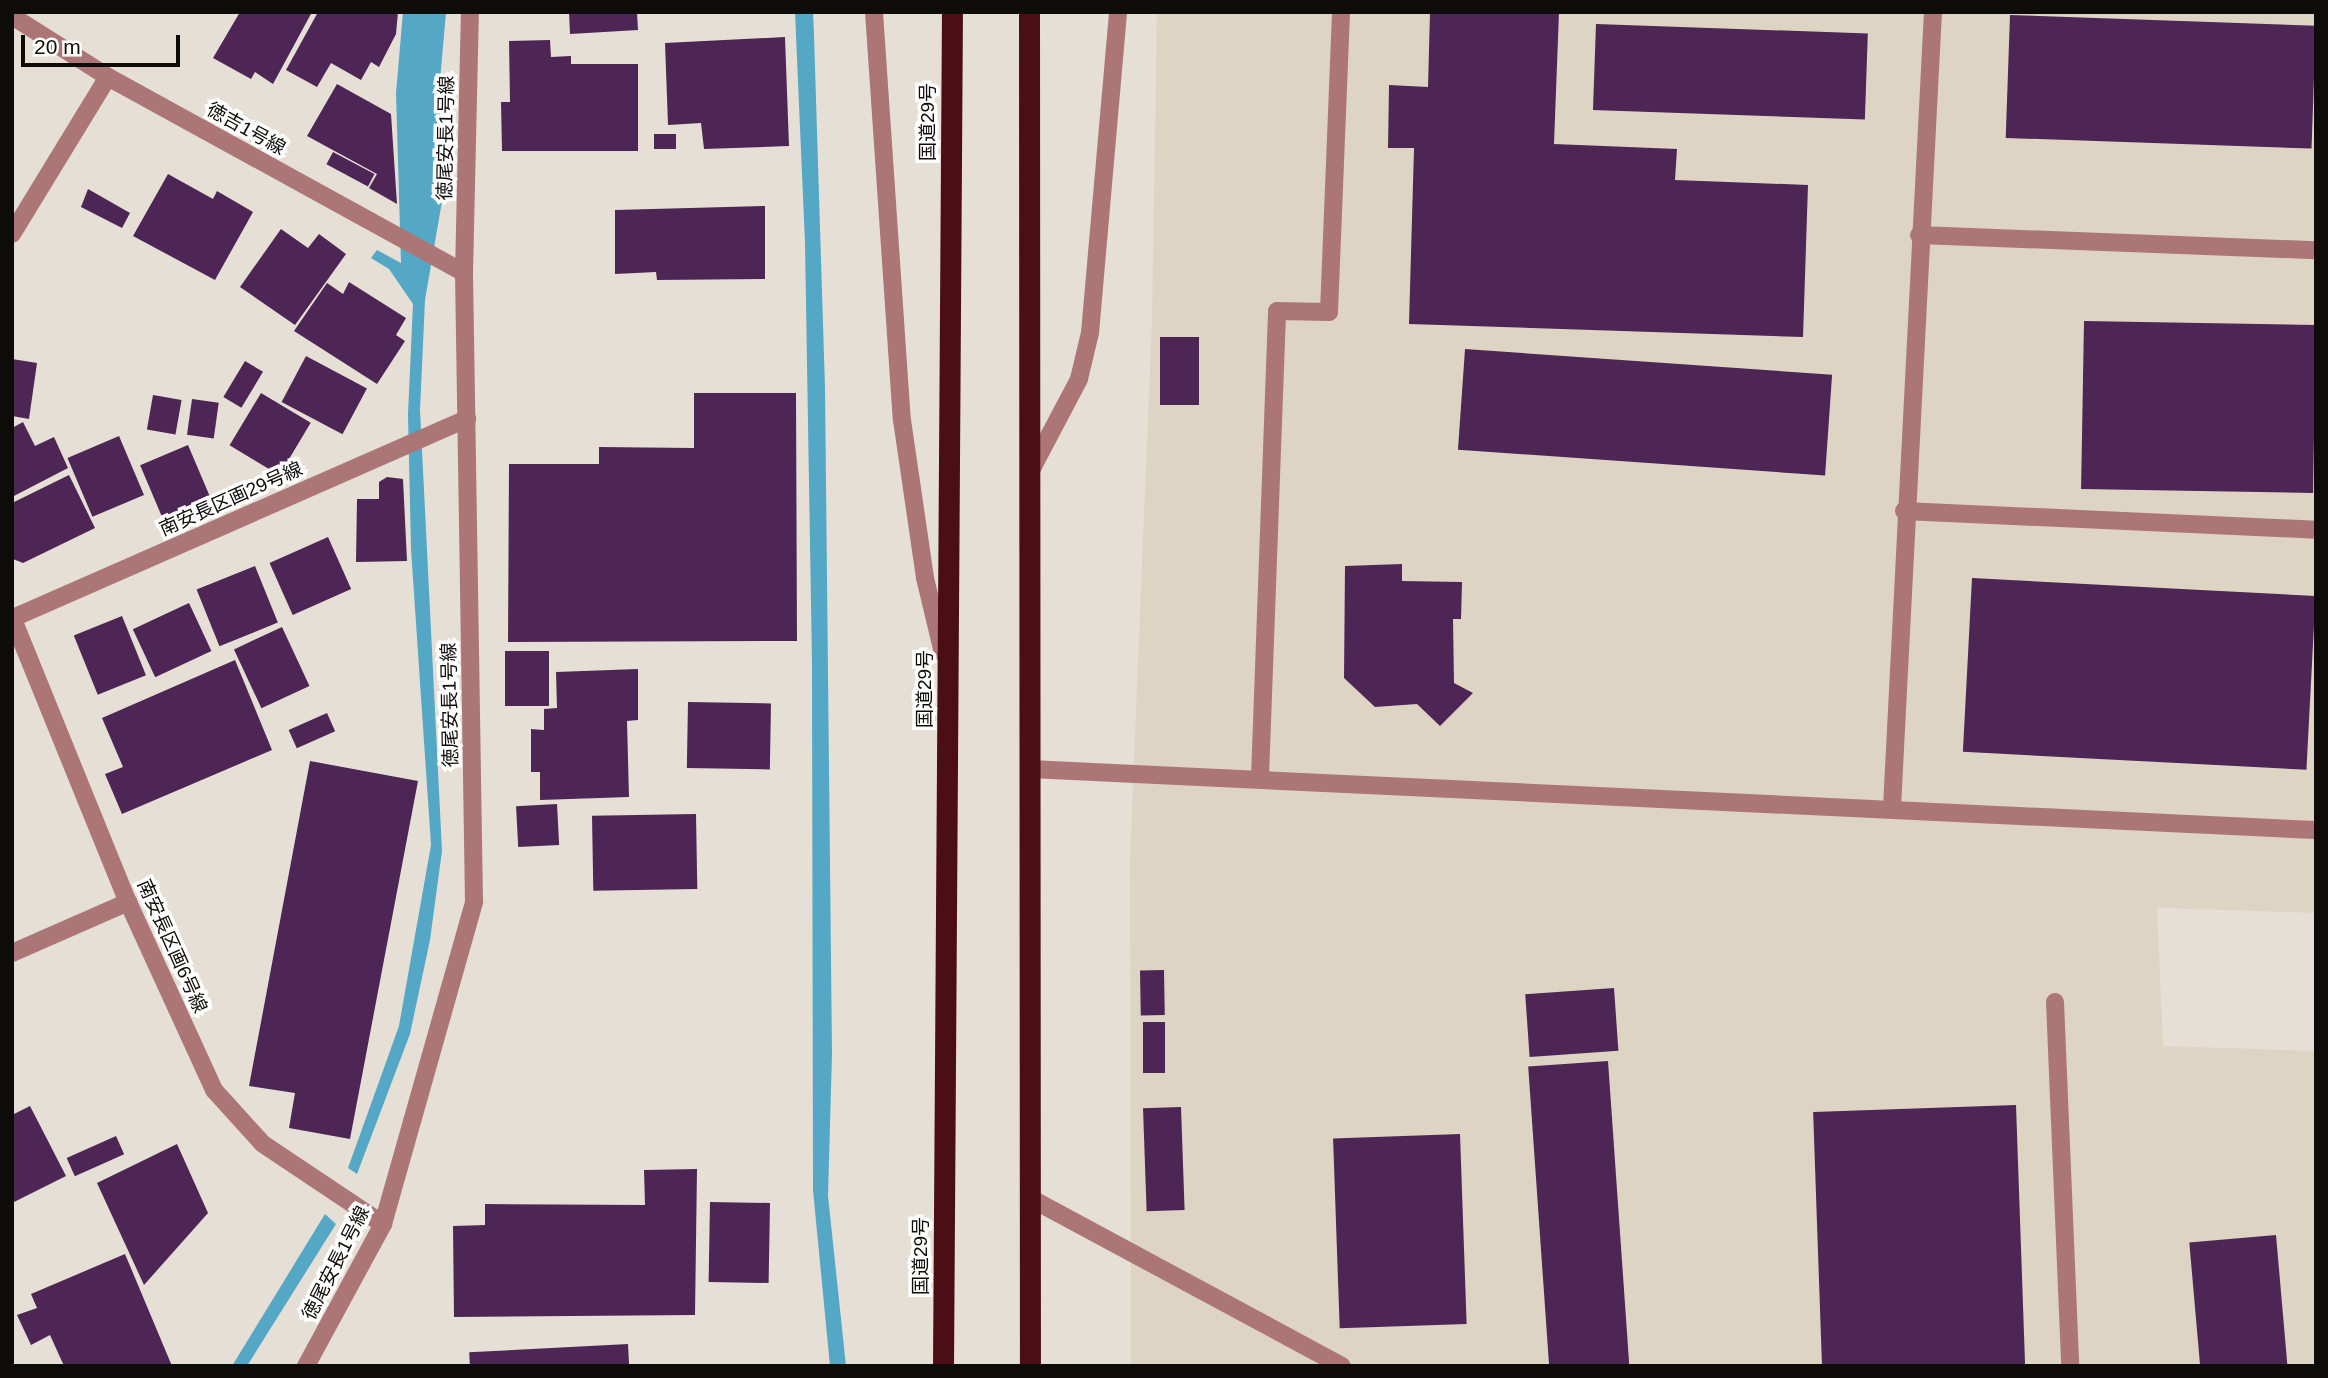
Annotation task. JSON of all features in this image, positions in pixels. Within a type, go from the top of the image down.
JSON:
[{"type":"highway","name":"国道29号","points":[[943,1366],[952,12]]},
{"type":"highway","points":[[1029,12],[1030,1366]]},
{"type":"street","name":"徳尾安長1号線","points":[[306,1366],[383,1224],[474,902],[464,273],[470,12]]},
{"type":"street","points":[[874,12],[902,421],[925,578],[947,673]]},
{"type":"street","points":[[1029,474],[1079,379],[1090,333],[1118,12]]},
{"type":"street","points":[[1260,777],[1277,311],[1329,312],[1341,12]]},
{"type":"street","points":[[1892,807],[1904,511],[1933,12]]},
{"type":"street","name":"徳吉1号線","points":[[12,16],[108,77],[464,273]]},
{"type":"street","points":[[12,234],[108,77]]},
{"type":"street","points":[[1919,235],[2316,250]]},
{"type":"street","name":"南安長区画29号線","points":[[12,618],[467,419]]},
{"type":"street","points":[[1904,511],[2316,530]]},
{"type":"street","name":"南安長区画6号線","points":[[12,618],[128,902],[214,1090],[263,1144],[383,1224]]},
{"type":"street","points":[[1030,769],[1260,777],[2316,830]]},
{"type":"street","points":[[12,953],[128,902]]},
{"type":"street","points":[[2055,1002],[2070,1366]]},
{"type":"street","points":[[1030,1198],[1342,1366]]},
{"type":"shaded area","points":[[1157,12],[2316,12],[2316,913],[2157,908],[2163,1046],[2316,1051],[2316,1366],[1131,1366],[1130,859],[1152,320]]},
{"type":"water","points":[[403,12],[446,12],[439,92],[445,184],[425,300],[420,410],[442,851],[430,940],[410,1034],[357,1174],[348,1168],[399,1026],[431,845],[411,549],[408,414],[413,304],[389,269],[371,258],[377,250],[401,263],[396,93]]},
{"type":"water","points":[[795,12],[813,12],[814,35],[825,388],[832,1054],[828,1196],[846,1366],[830,1366],[813,1190],[812,663],[805,243]]},
{"type":"water","points":[[325,1214],[336,1224],[247,1366],[232,1366]]},
{"type":"building","points":[[240,12],[312,12],[273,84],[255,72],[251,79],[213,58]]},
{"type":"building","points":[[318,12],[398,12],[396,34],[379,67],[371,62],[361,80],[331,63],[317,87],[286,70]]},
{"type":"building","points":[[569,12],[637,12],[638,30],[570,34]]},
{"type":"building","points":[[1430,12],[1559,12],[1554,144],[1677,149],[1675,180],[1808,185],[1803,337],[1409,324],[1414,148],[1388,148],[1389,85],[1428,87]]},
{"type":"building","points":[[2010,15],[2316,26],[2312,149],[2006,138]]},
{"type":"building","points":[[1596,24],[1868,33],[1865,119],[1593,110]]},
{"type":"building","points":[[785,37],[789,146],[704,149],[701,123],[668,125],[665,43]]},
{"type":"building","points":[[550,40],[551,57],[571,56],[571,64],[638,64],[638,151],[502,151],[501,102],[510,102],[509,41]]},
{"type":"building","points":[[337,84],[391,114],[397,204],[369,188],[377,174],[307,136]]},
{"type":"building","points":[[654,134],[676,134],[676,149],[654,149]]},
{"type":"building","points":[[333,152],[374,174],[368,186],[326,164]]},
{"type":"building","points":[[168,174],[213,199],[217,191],[253,212],[215,280],[133,236]]},
{"type":"building","points":[[88,189],[130,213],[122,228],[81,207]]},
{"type":"building","points":[[765,206],[765,279],[657,280],[656,272],[615,274],[615,210]]},
{"type":"building","points":[[281,229],[308,248],[319,234],[346,254],[295,325],[240,287]]},
{"type":"building","points":[[349,282],[406,318],[396,335],[405,341],[377,384],[294,331],[327,283],[343,294]]},
{"type":"building","points":[[2084,321],[2316,325],[2313,493],[2081,489]]},
{"type":"building","points":[[1160,337],[1199,337],[1199,405],[1160,405]]},
{"type":"building","points":[[1465,349],[1832,375],[1825,475],[1458,450]]},
{"type":"building","points":[[306,356],[367,388],[343,434],[282,402]]},
{"type":"building","points":[[12,359],[37,363],[29,419],[12,416]]},
{"type":"building","points":[[245,361],[263,372],[241,408],[223,397]]},
{"type":"building","points":[[261,393],[311,423],[279,475],[230,445]]},
{"type":"building","points":[[694,393],[796,393],[797,641],[508,642],[509,464],[599,464],[599,447],[694,448]]},
{"type":"building","points":[[153,395],[182,400],[175,435],[147,429]]},
{"type":"building","points":[[192,399],[219,403],[214,438],[187,435]]},
{"type":"building","points":[[23,422],[35,446],[54,437],[68,468],[12,497],[12,428]]},
{"type":"building","points":[[119,436],[144,495],[92,517],[67,458]]},
{"type":"building","points":[[188,445],[212,502],[164,522],[140,465]]},
{"type":"building","points":[[69,475],[95,528],[23,563],[13,559],[12,503]]},
{"type":"building","points":[[387,477],[403,479],[407,561],[356,562],[357,499],[379,499],[379,482]]},
{"type":"building","points":[[328,537],[351,589],[293,615],[270,563]]},
{"type":"building","points":[[1402,564],[1402,581],[1462,582],[1461,619],[1453,619],[1454,683],[1473,693],[1440,726],[1417,704],[1375,707],[1344,678],[1345,566]]},
{"type":"building","points":[[255,566],[278,623],[219,646],[197,590]]},
{"type":"building","points":[[1972,578],[2316,596],[2306,770],[1963,752]]},
{"type":"building","points":[[189,603],[211,651],[155,677],[133,629]]},
{"type":"building","points":[[122,616],[146,675],[98,695],[74,635]]},
{"type":"building","points":[[282,627],[309,686],[261,708],[234,649]]},
{"type":"building","points":[[505,651],[549,651],[549,706],[505,706]]},
{"type":"building","points":[[235,660],[272,750],[122,814],[105,774],[123,767],[102,718]]},
{"type":"building","points":[[638,669],[638,720],[627,721],[629,797],[540,800],[540,772],[531,772],[531,729],[544,730],[544,709],[557,708],[556,672]]},
{"type":"building","points":[[688,702],[771,703],[770,769],[687,768]]},
{"type":"building","points":[[327,713],[335,731],[297,748],[289,730]]},
{"type":"building","points":[[310,761],[418,781],[350,1139],[289,1128],[295,1093],[249,1086]]},
{"type":"building","points":[[557,804],[559,845],[518,847],[516,806]]},
{"type":"building","points":[[696,814],[697,889],[593,891],[592,816]]},
{"type":"building","points":[[1140,970],[1164,970],[1165,1015],[1141,1015]]},
{"type":"building","points":[[1614,988],[1618,1051],[1530,1057],[1525,994]]},
{"type":"building","points":[[1143,1022],[1165,1022],[1165,1073],[1143,1073]]},
{"type":"building","points":[[1608,1061],[1629,1366],[1549,1366],[1528,1067]]},
{"type":"building","points":[[2016,1105],[2025,1366],[1822,1366],[1813,1112]]},
{"type":"building","points":[[30,1106],[66,1176],[12,1203],[12,1115]]},
{"type":"building","points":[[1181,1107],[1185,1210],[1147,1211],[1143,1108]]},
{"type":"building","points":[[1460,1134],[1467,1324],[1340,1328],[1333,1138]]},
{"type":"building","points":[[116,1136],[124,1154],[75,1176],[67,1158]]},
{"type":"building","points":[[177,1144],[208,1213],[144,1285],[97,1183]]},
{"type":"building","points":[[697,1169],[695,1315],[454,1317],[453,1226],[485,1225],[485,1204],[645,1205],[644,1170]]},
{"type":"building","points":[[710,1202],[770,1203],[769,1283],[709,1282]]},
{"type":"building","points":[[2276,1235],[2287,1366],[2200,1366],[2189,1243]]},
{"type":"building","points":[[125,1254],[172,1366],[64,1366],[50,1335],[31,1345],[17,1315],[37,1308],[31,1294]]},
{"type":"building","points":[[628,1344],[629,1366],[470,1366],[469,1352]]}]
